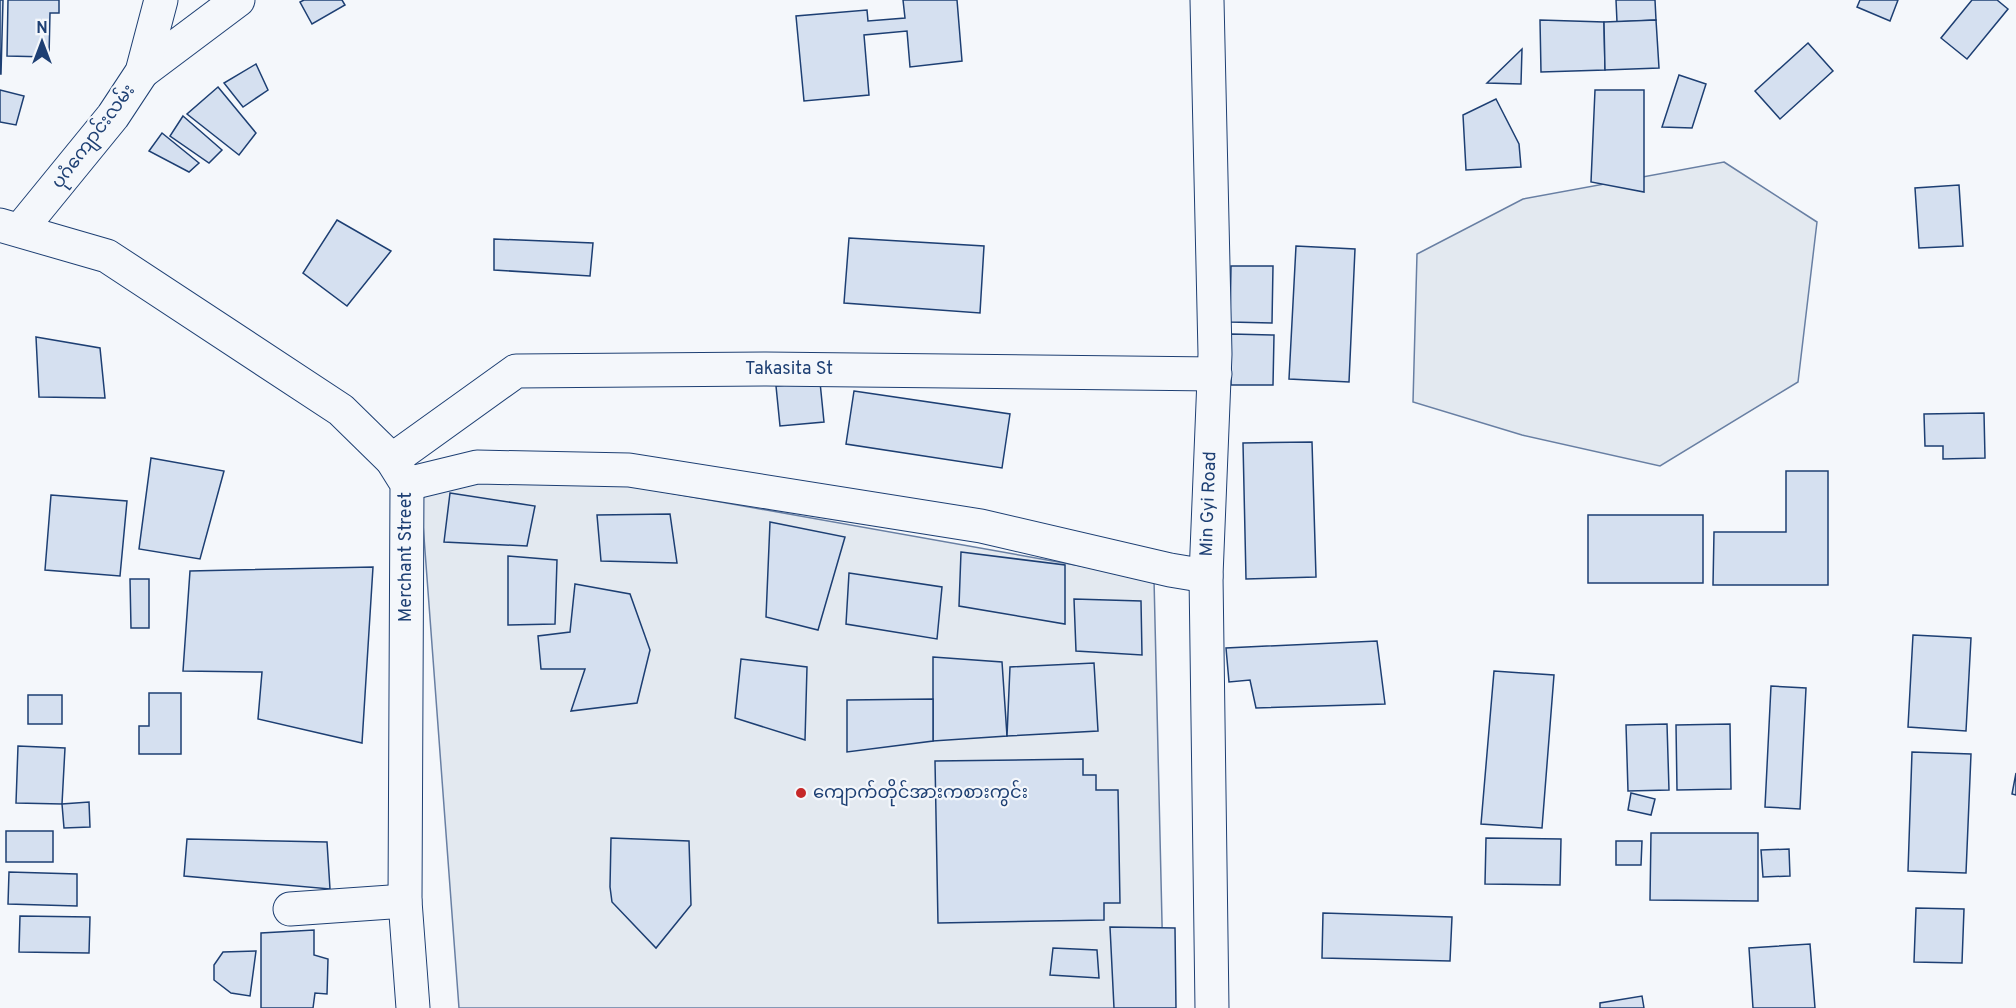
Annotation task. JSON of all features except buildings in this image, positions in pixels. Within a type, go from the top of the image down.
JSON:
[{"type":"street","name":"ပုဂံကျောင်းလမ်း","points":[[10,228],[113,116],[142,72],[161,0]]},
{"type":"street","points":[[142,72],[238,0]]},
{"type":"street","name":"Min Gyi Road","points":[[1208,0],[1215,374],[1206,576],[1212,1008]]},
{"type":"street","points":[[10,228],[107,256],[340,410],[399,472],[477,467],[629,470],[981,526],[1170,570],[1206,576]]},
{"type":"street","name":"Takasita St","points":[[399,472],[516,372],[766,369],[1215,374]]},
{"type":"street","name":"Merchant Street","points":[[399,472],[405,901],[413,1008]]},
{"type":"street","points":[[290,909],[405,901]]},
{"type":"shaded area","points":[[1724,162],[1817,222],[1798,382],[1660,466],[1522,435],[1413,402],[1417,254],[1523,199]]},
{"type":"shaded area","name":"ကျောက်တိုင်အားကစားကွင်း","points":[[462,456],[1154,579],[1164,1008],[459,1008],[421,497]]},
{"type":"place","name":"ကျောက်တိုင်အားကစားကွင်း","points":[[801,793]]}]
